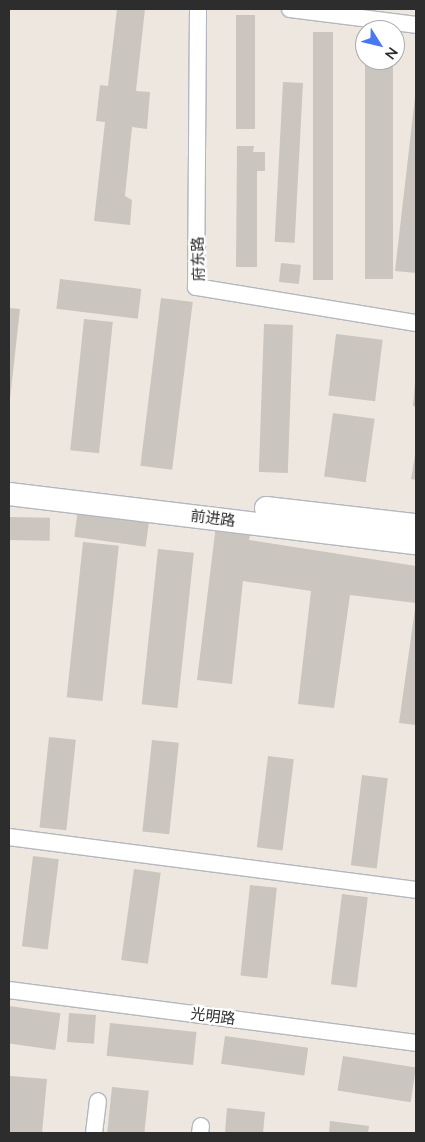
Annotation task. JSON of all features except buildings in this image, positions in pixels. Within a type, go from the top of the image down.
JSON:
[{"type":"street","name":"府东路","points":[[198,9],[196,287],[416,323]]},
{"type":"street","points":[[290,9],[416,25]]},
{"type":"street","name":"前进路","points":[[9,480],[416,525]]},
{"type":"street","name":"前进路","points":[[9,494],[416,543]]},
{"type":"street","points":[[9,837],[416,890]]},
{"type":"street","name":"光明路","points":[[9,990],[416,1043]]},
{"type":"street","points":[[94,1133],[98,1101]]}]
